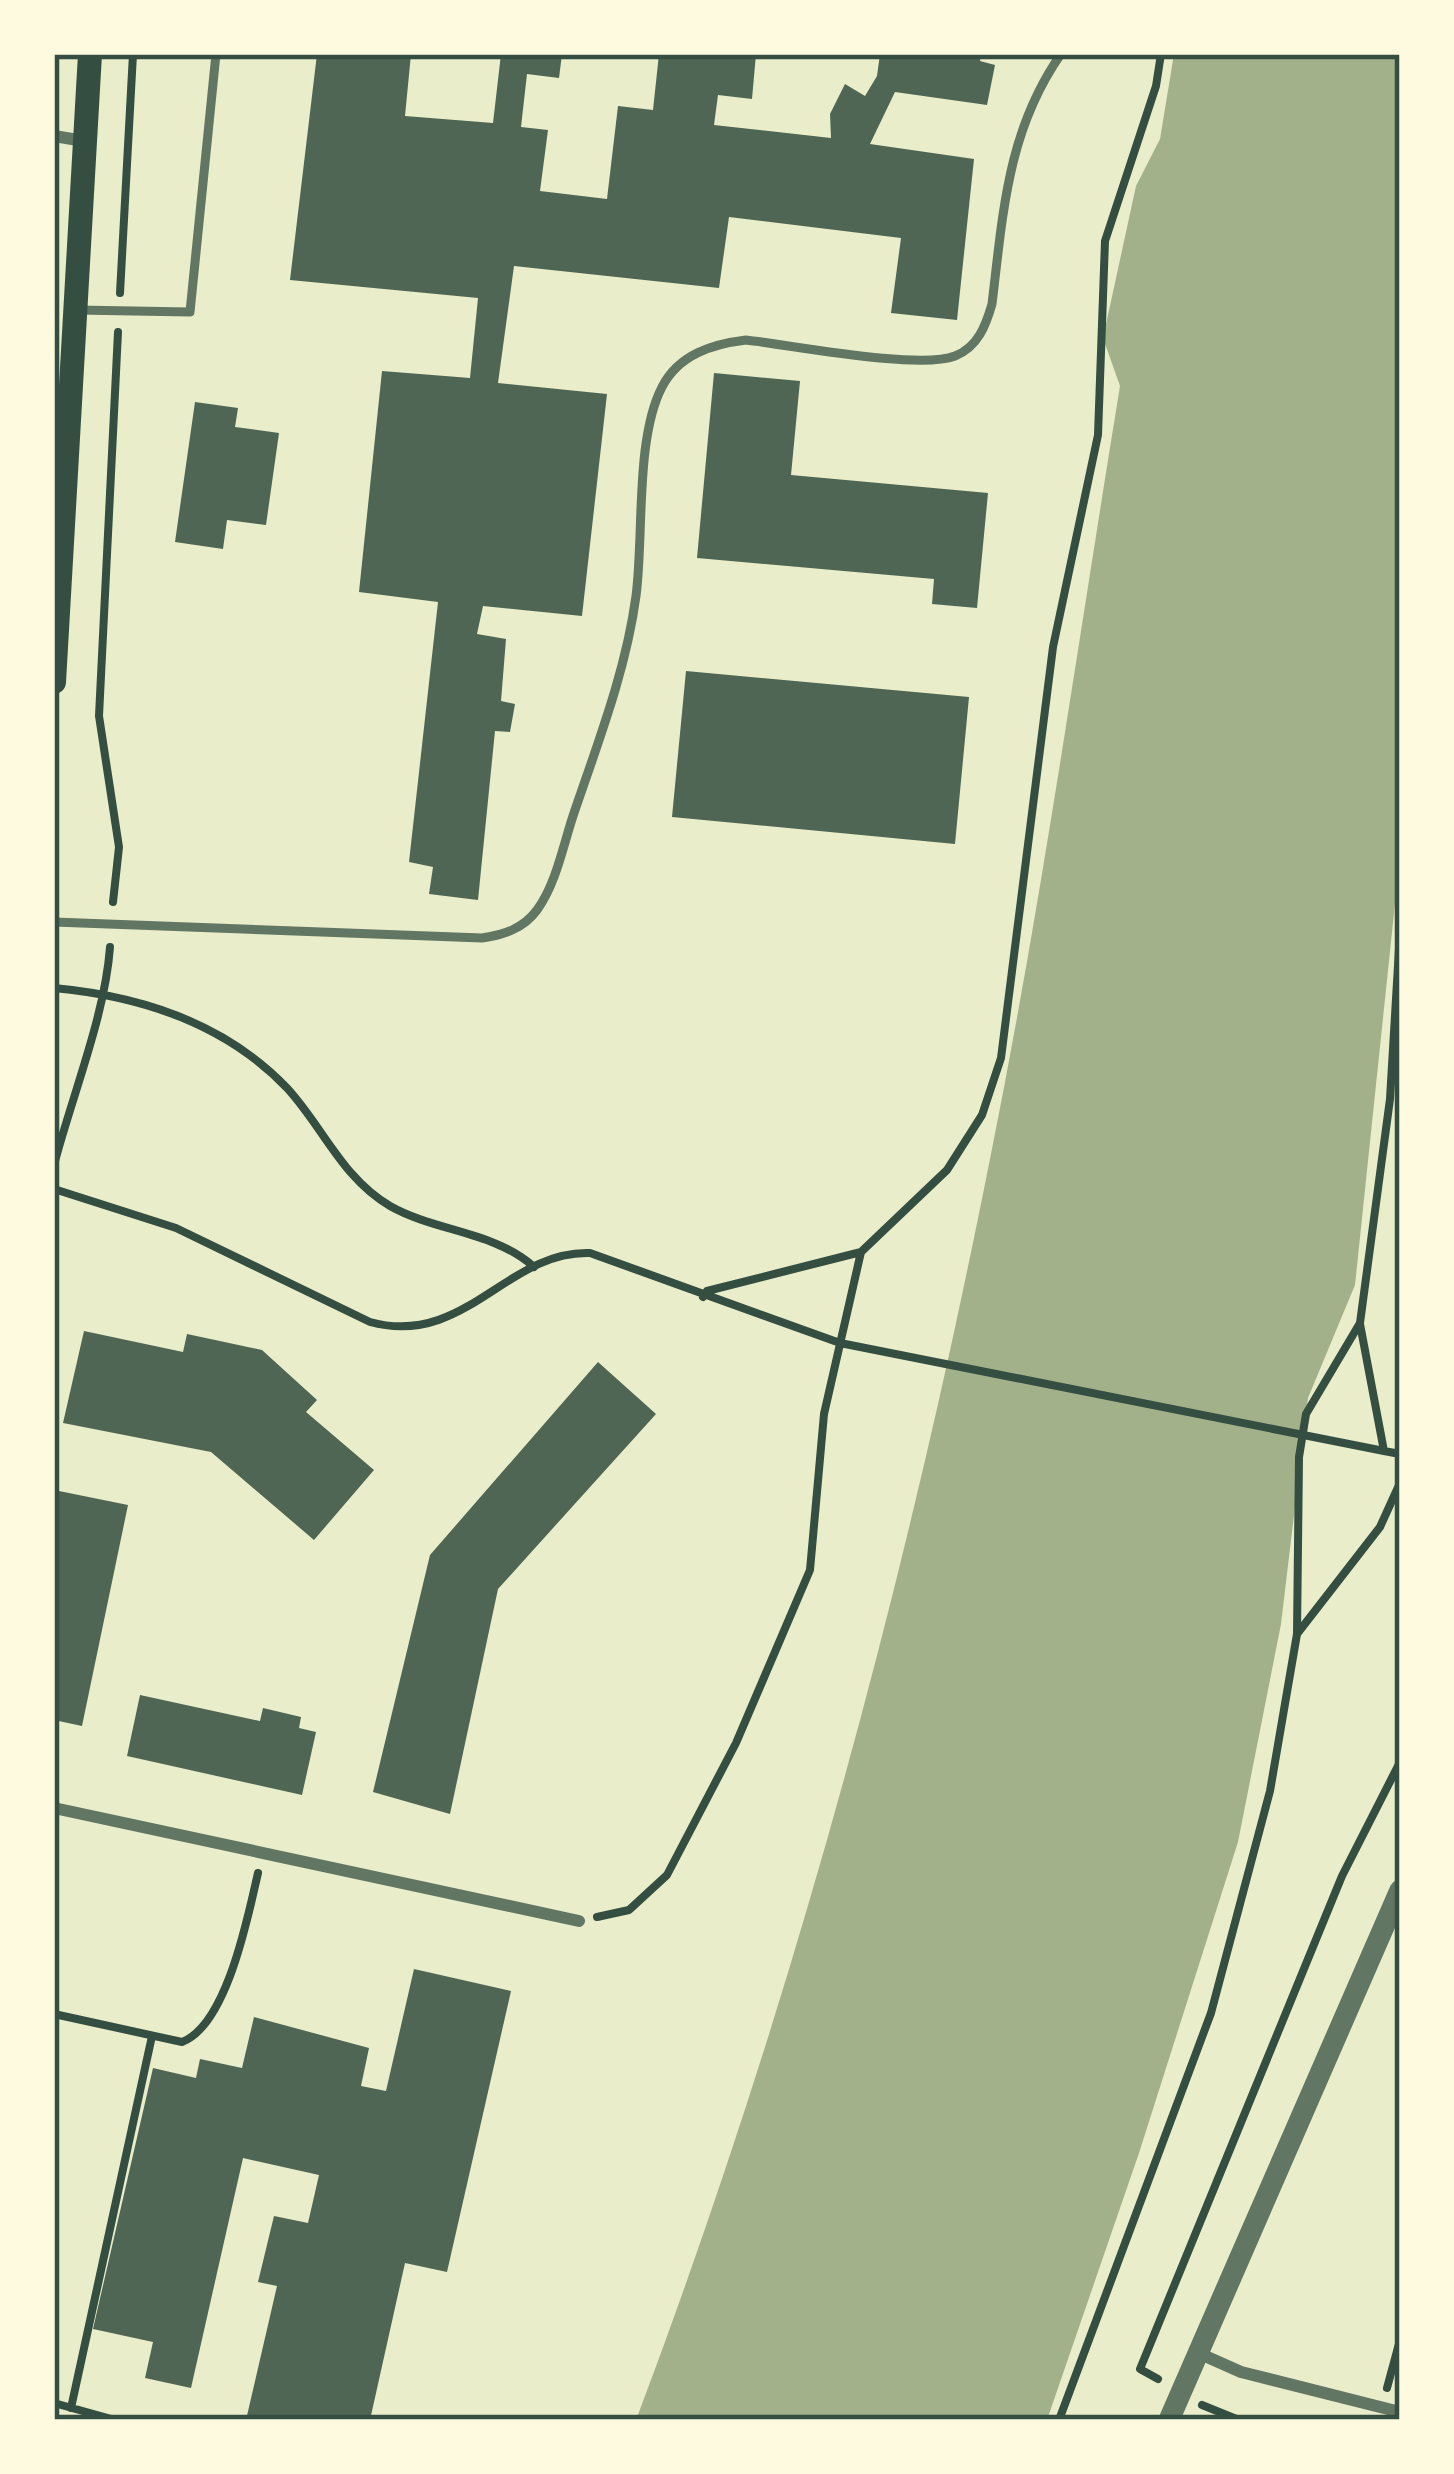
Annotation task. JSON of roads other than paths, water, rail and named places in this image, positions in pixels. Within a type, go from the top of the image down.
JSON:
[{"type":"main road","points":[[54,682],[90,54]]},
{"type":"street","points":[[54,136],[85,141]]},
{"type":"street","points":[[54,1808],[579,1921]]},
{"type":"street","points":[[1169,2420],[1400,1891]]},
{"type":"street","points":[[1196,2352],[1241,2372],[1400,2412]]},
{"type":"lane","points":[[75,310],[190,312],[216,54]]},
{"type":"lane","points":[[54,922],[111,927],[305,927],[482,938],[520,927],[537,910],[552,881],[610,704],[635,601],[650,435],[662,386],[688,358],[722,343],[930,361],[955,356],[972,345],[986,327],[992,304],[1012,153],[1027,108],[1060,54]]}]
